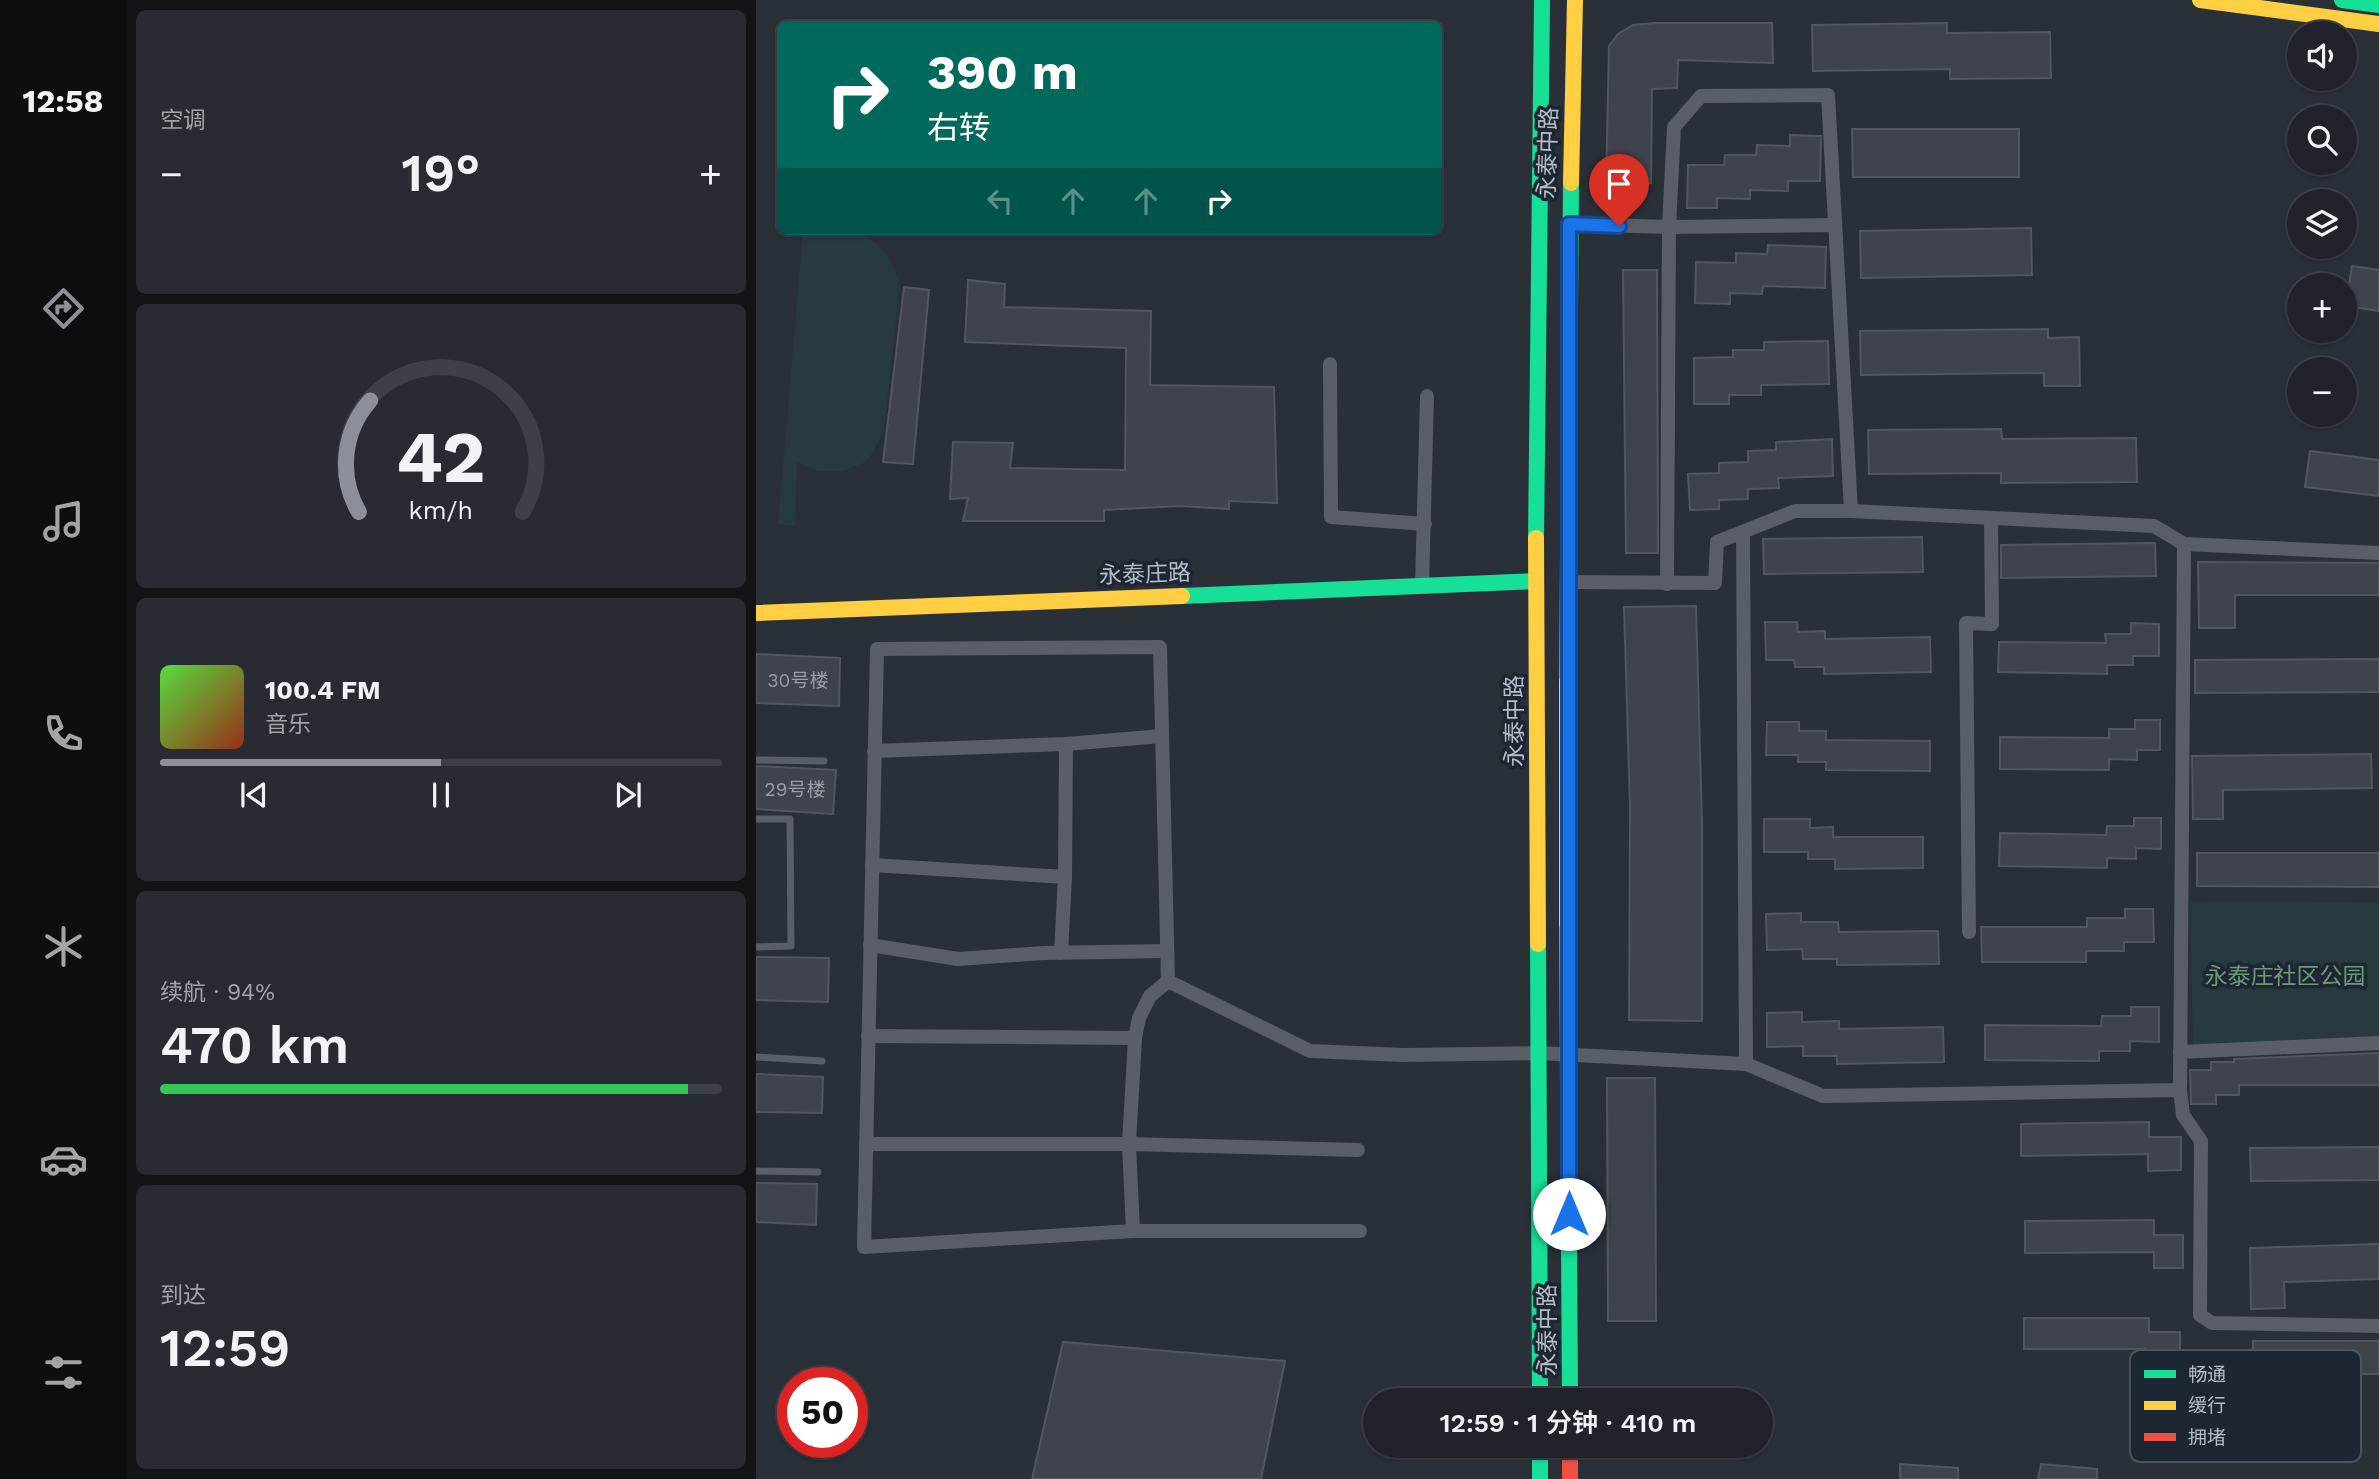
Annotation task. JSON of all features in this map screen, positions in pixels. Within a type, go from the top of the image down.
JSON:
[{"type":"main road","name":"永泰中路","points":[[1540,1388],[1536,581],[1542,0]]},
{"type":"main road","name":"永泰中路","points":[[1570,1388],[1567,582],[1569,224],[1575,0]]},
{"type":"main road","points":[[2200,0],[2379,24]]},
{"type":"main road","points":[[2342,0],[2379,5]]},
{"type":"main road","name":"永泰庄路","points":[[756,612],[1536,581]]},
{"type":"main road","points":[[1540,1458],[1540,1479]]},
{"type":"main road","points":[[1570,1458],[1570,1479]]},
{"type":"street","points":[[1667,584],[1669,227],[1674,127],[1701,96],[1828,96],[1851,511]]},
{"type":"street","points":[[1569,224],[1669,227],[1835,225]]},
{"type":"street","points":[[1330,364],[1331,517],[1425,524]]},
{"type":"street","points":[[1422,585],[1427,396]]},
{"type":"street","points":[[1567,582],[1715,583],[1717,542],[1795,512],[1851,511],[2154,526],[2184,544],[2379,553]]},
{"type":"street","points":[[1969,932],[1966,623],[1992,624],[1991,518]]},
{"type":"street","points":[[1743,532],[1746,1064]]},
{"type":"street","points":[[2184,544],[2180,1090],[2183,1115],[2201,1141],[2200,1315],[2212,1323],[2379,1326]]},
{"type":"street","points":[[1168,981],[1160,647],[877,649],[864,1247],[1133,1231],[1360,1231]]},
{"type":"street","points":[[874,751],[1066,744],[1162,736]]},
{"type":"street","points":[[1061,953],[1065,877],[1066,744]]},
{"type":"street","points":[[872,865],[1065,877]]},
{"type":"street","points":[[870,945],[958,959],[1167,951]]},
{"type":"street","points":[[1168,981],[1310,1051],[1403,1055],[1538,1052],[1569,1056],[1746,1064],[1823,1096],[2180,1090]]},
{"type":"street","points":[[1133,1231],[1129,1144],[1135,1038],[1139,1018],[1150,996],[1168,981]]},
{"type":"street","points":[[868,1036],[1135,1038]]},
{"type":"street","points":[[2180,1052],[2379,1043]]},
{"type":"street","points":[[866,1144],[1129,1144],[1358,1150]]},
{"type":"lane","points":[[756,760],[824,761]]},
{"type":"lane","points":[[756,819],[790,819],[791,921],[791,946],[756,947]]},
{"type":"lane","points":[[756,1057],[822,1061]]},
{"type":"lane","points":[[756,1171],[818,1172]]},
{"type":"green space","points":[[803,235],[866,237],[886,253],[900,285],[884,430],[866,462],[842,471],[818,471],[797,462],[795,526],[778,524]]},
{"type":"green space","name":"永泰庄社区公园","points":[[2190,901],[2379,902],[2379,1050],[2193,1049]]},
{"type":"building","points":[[1772,23],[1773,63],[1678,60],[1677,88],[1652,89],[1651,183],[1606,186],[1609,46],[1618,34],[1633,25]]},
{"type":"building","points":[[1947,23],[1947,33],[2050,32],[2051,78],[1950,79],[1950,69],[1813,71],[1812,25]]},
{"type":"building","points":[[1852,129],[2019,129],[2019,177],[1853,177]]},
{"type":"building","points":[[1790,135],[1821,136],[1820,181],[1788,181],[1788,191],[1750,190],[1750,199],[1717,198],[1717,208],[1687,208],[1688,165],[1724,165],[1725,155],[1756,155],[1757,145],[1790,146]]},
{"type":"building","points":[[2031,228],[2032,275],[1861,278],[1860,231]]},
{"type":"building","points":[[1768,245],[1826,247],[1825,288],[1763,286],[1762,294],[1730,293],[1730,304],[1695,303],[1696,262],[1736,263],[1736,253],[1767,254]]},
{"type":"building","points":[[2352,266],[2379,270],[2379,311],[2357,308],[2357,273],[2351,273]]},
{"type":"building","points":[[1623,270],[1657,270],[1658,553],[1626,553]]},
{"type":"building","points":[[968,280],[1005,284],[1004,307],[1151,311],[1150,385],[1274,387],[1277,503],[1229,501],[1229,509],[1180,506],[1104,510],[1104,521],[963,521],[968,498],[950,499],[953,442],[1013,443],[1010,468],[1125,470],[1126,348],[965,342]]},
{"type":"building","points":[[904,287],[929,290],[913,464],[883,462]]},
{"type":"building","points":[[2048,329],[2048,338],[2079,337],[2080,386],[2044,386],[2044,373],[1861,375],[1860,331]]},
{"type":"building","points":[[1828,341],[1829,384],[1761,385],[1761,395],[1729,395],[1729,404],[1694,404],[1694,358],[1733,357],[1733,350],[1764,350],[1764,342]]},
{"type":"building","points":[[2001,429],[2002,439],[2136,438],[2137,482],[2001,483],[2001,473],[1869,474],[1868,430]]},
{"type":"building","points":[[1832,439],[1833,476],[1778,478],[1779,488],[1748,489],[1748,499],[1719,500],[1719,509],[1690,510],[1688,474],[1719,473],[1719,463],[1748,462],[1748,451],[1776,450],[1776,442]]},
{"type":"building","points":[[2310,451],[2379,460],[2379,496],[2305,487]]},
{"type":"building","points":[[1922,537],[1923,572],[1764,574],[1763,539]]},
{"type":"building","points":[[2155,543],[2156,576],[2001,578],[2001,545]]},
{"type":"building","points":[[2198,562],[2379,563],[2379,595],[2235,595],[2235,628],[2199,628]]},
{"type":"building","points":[[1696,606],[1702,824],[1702,1021],[1629,1020],[1630,805],[1624,607]]},
{"type":"building","points":[[1765,622],[1797,622],[1798,632],[1825,631],[1825,639],[1930,637],[1931,672],[1824,674],[1824,667],[1795,667],[1794,660],[1766,660]]},
{"type":"building","points":[[2131,623],[2159,624],[2159,656],[2133,656],[2133,665],[2107,665],[2107,674],[1998,672],[1999,642],[2106,643],[2105,634],[2131,634]]},
{"type":"building","points":[[756,654],[840,658],[839,706],[756,703]]},
{"type":"building","points":[[2379,659],[2379,692],[2195,693],[2195,660]]},
{"type":"building","points":[[2135,720],[2160,720],[2160,750],[2137,750],[2137,760],[2109,759],[2109,770],[2000,769],[2000,737],[2109,738],[2109,729],[2135,729]]},
{"type":"building","points":[[1767,722],[1799,722],[1799,731],[1826,731],[1826,740],[1930,741],[1930,771],[1826,770],[1826,762],[1798,762],[1798,755],[1766,755]]},
{"type":"building","points":[[2371,754],[2372,788],[2223,790],[2223,819],[2193,819],[2192,756]]},
{"type":"building","points":[[756,766],[836,770],[833,814],[756,809]]},
{"type":"building","points":[[2134,818],[2161,818],[2161,849],[2136,848],[2136,859],[2107,858],[2107,868],[1999,866],[2000,833],[2106,835],[2107,826],[2134,826]]},
{"type":"building","points":[[1764,819],[1810,819],[1810,828],[1833,827],[1833,837],[1923,837],[1923,868],[1835,869],[1835,859],[1808,859],[1808,852],[1764,852]]},
{"type":"building","points":[[2197,853],[2379,853],[2379,887],[2197,886]]},
{"type":"building","points":[[2125,909],[2153,909],[2154,942],[2124,942],[2124,951],[2086,951],[2086,962],[1982,962],[1981,927],[2087,927],[2087,918],[2125,918]]},
{"type":"building","points":[[1801,913],[1801,922],[1838,922],[1839,932],[1938,931],[1939,964],[1837,965],[1837,959],[1803,959],[1802,949],[1767,950],[1766,914]]},
{"type":"building","points":[[756,957],[829,958],[828,1002],[756,1000]]},
{"type":"building","points":[[2131,1007],[2159,1007],[2159,1042],[2130,1041],[2130,1051],[2099,1051],[2099,1061],[1985,1060],[1985,1025],[2101,1026],[2102,1016],[2131,1016]]},
{"type":"building","points":[[1802,1012],[1802,1022],[1839,1021],[1839,1029],[1943,1027],[1944,1062],[1837,1064],[1837,1056],[1803,1056],[1803,1046],[1767,1047],[1767,1013]]},
{"type":"building","points":[[2379,1053],[2379,1085],[2239,1085],[2239,1095],[2216,1095],[2216,1104],[2191,1104],[2190,1070],[2211,1070],[2211,1062]]},
{"type":"building","points":[[756,1074],[823,1077],[822,1113],[756,1112]]},
{"type":"building","points":[[1607,1078],[1655,1078],[1656,1321],[1608,1321]]},
{"type":"building","points":[[2149,1122],[2149,1137],[2181,1137],[2181,1170],[2148,1171],[2148,1154],[2021,1156],[2021,1124]]},
{"type":"building","points":[[2379,1147],[2379,1180],[2251,1181],[2250,1148]]},
{"type":"building","points":[[756,1183],[817,1184],[816,1225],[756,1222]]},
{"type":"building","points":[[2154,1220],[2154,1235],[2183,1235],[2183,1268],[2154,1268],[2154,1252],[2025,1253],[2025,1221]]},
{"type":"building","points":[[2379,1244],[2379,1279],[2284,1282],[2285,1308],[2251,1309],[2250,1248]]},
{"type":"building","points":[[2024,1318],[2149,1318],[2149,1332],[2180,1332],[2180,1350],[2024,1349]]},
{"type":"building","points":[[2253,1341],[2379,1341],[2379,1374],[2361,1374],[2361,1350],[2253,1350]]},
{"type":"building","points":[[1063,1342],[1285,1361],[1261,1479],[1032,1479]]},
{"type":"building","points":[[1900,1464],[1958,1468],[1958,1479],[1900,1479]]},
{"type":"building","points":[[2041,1464],[2097,1469],[2097,1479],[2038,1479]]},
{"type":"traffic: fast","points":[[1536,538],[1542,0]]},
{"type":"traffic: fast","points":[[2342,0],[2379,5]]},
{"type":"traffic: fast","points":[[1567,682],[1571,183]]},
{"type":"traffic: fast","points":[[1182,596],[1536,581]]},
{"type":"traffic: fast","points":[[1567,924],[1570,1388]]},
{"type":"traffic: fast","points":[[1538,944],[1540,1388]]},
{"type":"traffic: fast","points":[[1540,1458],[1540,1479]]},
{"type":"traffic: slow","points":[[1571,183],[1575,0]]},
{"type":"traffic: slow","points":[[2200,0],[2379,24]]},
{"type":"traffic: slow","points":[[1536,538],[1538,944]]},
{"type":"traffic: slow","points":[[756,613],[1182,596]]},
{"type":"traffic: slow","points":[[1567,682],[1567,924]]},
{"type":"traffic: jam","points":[[1570,1458],[1570,1479]]},
{"type":"route","points":[[1569,1214],[1569,224],[1619,226]]}]
